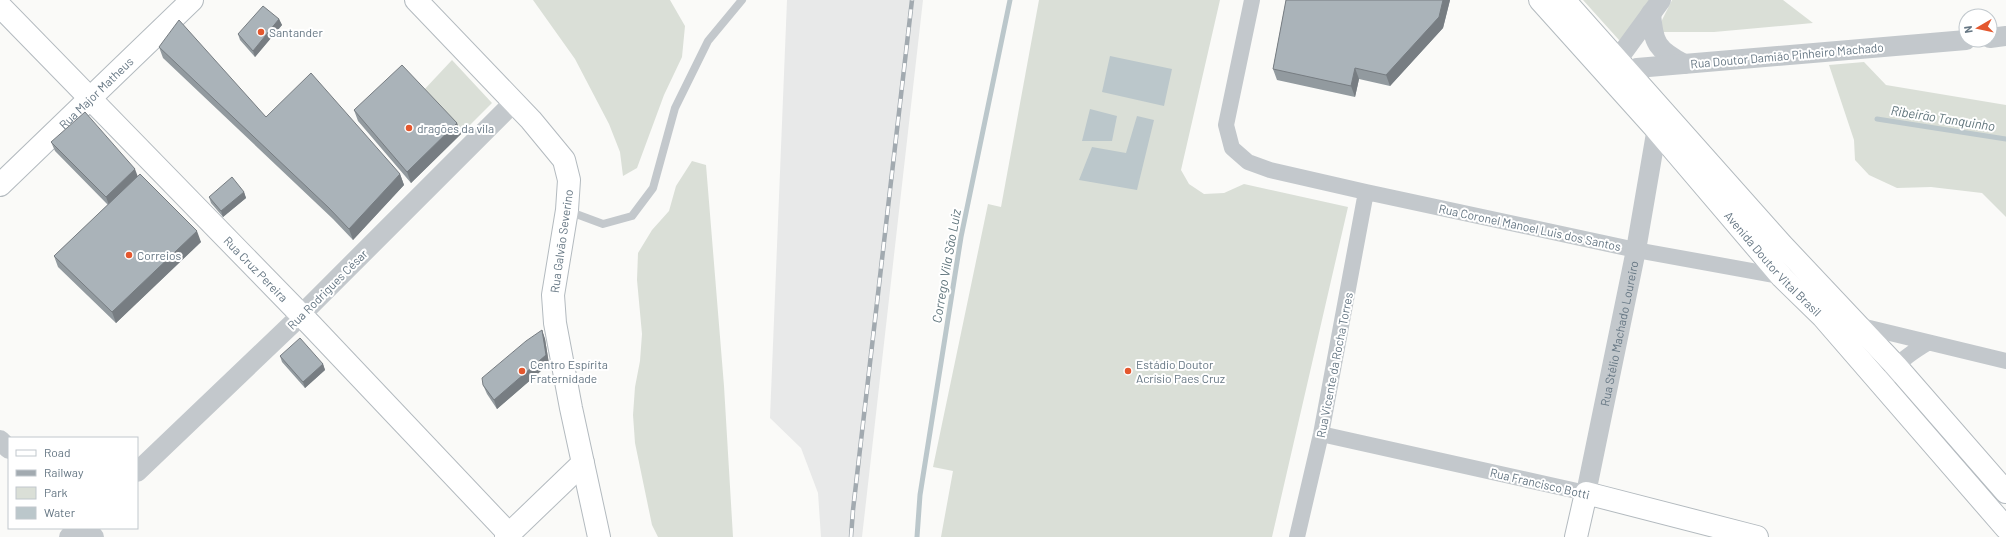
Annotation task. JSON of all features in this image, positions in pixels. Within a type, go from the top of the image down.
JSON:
[{"type":"main road","name":"Rua Major Matheus","points":[[0,185],[192,0]]},
{"type":"main road","name":"Rua Galvão Severino","points":[[416,0],[513,103],[564,160],[569,180],[567,210],[553,295],[555,323],[599,537]]},
{"type":"main road","name":"Avenida Doutor Vital Brasil","points":[[1540,0],[1620,75],[1661,108],[1855,325],[1896,366],[2006,492]]},
{"type":"main road","name":"Avenida Doutor Vital Brasil","points":[[1564,0],[1620,75],[1656,129],[1782,277],[1823,317],[2006,527]]},
{"type":"main road","name":"Rua Cruz Pereira","points":[[0,6],[301,315],[508,536]]},
{"type":"main road","points":[[508,536],[583,463]]},
{"type":"main road","name":"Rua Stélio Machado Loureiro","points":[[1576,537],[1586,493]]},
{"type":"main road","name":"Rua Francisco Botti","points":[[1586,493],[1757,537]]},
{"type":"street","name":"Rua Coronel Manoel Luis dos Santos","points":[[1252,0],[1226,125],[1232,148],[1248,162],[1270,170],[1366,192],[1636,250],[1782,277],[1815,281]]},
{"type":"street","points":[[1620,75],[1656,6]]},
{"type":"street","points":[[1656,6],[1652,34],[1658,46],[1666,54],[1684,64]]},
{"type":"street","name":"Rua Doutor Damião Pinheiro Machado","points":[[1620,75],[1637,68],[1958,41]]},
{"type":"street","name":"Rua Rodrigues César","points":[[138,471],[301,315],[513,103]]},
{"type":"street","name":"Rua Stélio Machado Loureiro","points":[[1586,493],[1636,250],[1656,129],[1661,108]]},
{"type":"street","name":"Rua Vicente da Rocha Torres","points":[[1297,537],[1321,434],[1366,192]]},
{"type":"street","points":[[1855,325],[2006,362]]},
{"type":"street","points":[[1885,388],[1896,366],[1904,358],[1927,343]]},
{"type":"street","name":"Rua Francisco Botti","points":[[1321,434],[1586,493]]},
{"type":"street","points":[[0,440],[8,448]]},
{"type":"street","points":[[69,537],[77,529]]},
{"type":"street","points":[[86,529],[94,537]]},
{"type":"lane","points":[[567,210],[603,224],[632,216],[653,188],[675,108],[708,41],[742,0]]},
{"type":"shaded area","points":[[787,0],[923,0],[862,537],[821,537],[818,493],[801,448],[770,418]]},
{"type":"green space","points":[[533,0],[670,0],[685,26],[682,57],[664,95],[637,168],[623,176],[620,152],[609,124],[575,59]]},
{"type":"green space","name":"Estádio Doutor Acrísio Paes Cruz","points":[[1039,0],[1220,0],[1181,170],[1189,184],[1204,194],[1224,193],[1244,184],[1348,207],[1272,537],[941,537],[953,471],[933,467],[988,204],[1001,207]]},
{"type":"green space","points":[[1583,0],[1657,0],[1622,40],[1619,40]]},
{"type":"green space","points":[[1672,0],[1783,0],[1813,23],[1714,32],[1656,32]]},
{"type":"green space","points":[[452,60],[492,103],[461,134],[422,92]]},
{"type":"green space","points":[[1864,62],[1886,85],[2006,105],[2006,217],[1982,193],[1931,187],[1897,188],[1869,175],[1855,160],[1854,140],[1829,65]]},
{"type":"green space","points":[[692,161],[706,165],[724,386],[733,537],[658,537],[652,525],[635,443],[633,415],[642,334],[637,280],[638,253],[652,230],[669,211],[676,186]]},
{"type":"water","points":[[1110,56],[1172,69],[1164,106],[1102,92]]},
{"type":"water","points":[[1090,109],[1117,116],[1112,141],[1082,141]]},
{"type":"water","points":[[1137,116],[1154,120],[1137,190],[1079,180],[1092,147],[1126,153]]},
{"type":"building","points":[[1286,0],[1443,0],[1439,17],[1386,75],[1355,68],[1351,86],[1273,69]]},
{"type":"building","name":"Santander","points":[[263,6],[279,19],[253,51],[238,34]]},
{"type":"building","points":[[179,20],[266,117],[311,73],[400,174],[349,229],[329,208],[159,47]]},
{"type":"building","name":"dragões da vila","points":[[402,65],[457,123],[407,172],[354,110]]},
{"type":"building","points":[[85,112],[135,169],[106,197],[51,142]]},
{"type":"building","name":"Correios","points":[[140,174],[197,231],[112,312],[54,256]]},
{"type":"building","points":[[232,177],[244,192],[221,211],[209,197]]},
{"type":"building","name":"Centro Espírita Fraternidade","points":[[542,330],[546,355],[494,400],[483,385],[482,378],[526,341]]},
{"type":"building","points":[[300,338],[323,364],[303,382],[280,356]]},
{"type":"waterway","name":"Corrego Vila São Luiz","points":[[917,537],[920,495],[961,237],[1010,0]]},
{"type":"waterway","name":"Ribeirão Tanquinho","points":[[1877,119],[2006,139]]},
{"type":"railway","points":[[851,537],[912,0]]},
{"type":"place","name":"Santander","points":[[261,32]]},
{"type":"place","name":"dragões da vila","points":[[409,128]]},
{"type":"place","name":"Correios","points":[[129,255]]},
{"type":"place","name":"Centro Espírita Fraternidade","points":[[522,371]]},
{"type":"place","name":"Estádio Doutor Acrísio Paes Cruz","points":[[1128,371]]}]
